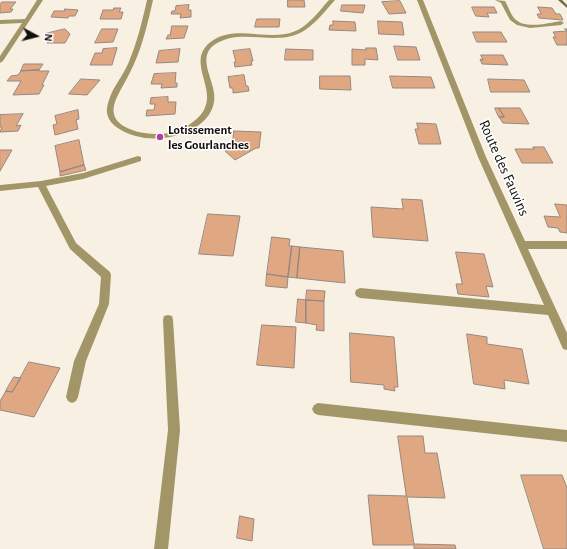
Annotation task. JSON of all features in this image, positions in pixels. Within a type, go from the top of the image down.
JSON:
[{"type":"street","points":[[0,61],[40,0]]},
{"type":"street","points":[[150,0],[132,63],[111,103],[110,112],[113,121],[122,128],[146,136],[160,138],[182,133],[202,119],[208,111],[212,95],[203,63],[205,52],[211,45],[223,39],[237,35],[281,35],[298,32],[332,0]]},
{"type":"street","name":"Route des Fauvins","points":[[420,0],[482,157],[567,345]]},
{"type":"street","points":[[498,0],[503,2],[513,20],[520,24],[561,23]]},
{"type":"street","points":[[0,22],[25,21]]},
{"type":"street","points":[[0,188],[41,184],[83,176],[138,159]]},
{"type":"street","points":[[41,184],[73,246],[106,275],[104,304],[80,361],[72,397]]},
{"type":"street","points":[[523,245],[567,245]]},
{"type":"street","points":[[360,293],[552,310]]},
{"type":"street","points":[[161,549],[174,430],[168,320]]},
{"type":"street","points":[[318,409],[567,436]]},
{"type":"building","points":[[288,0],[304,0],[305,7],[288,7]]},
{"type":"building","points":[[400,1],[406,13],[389,14],[382,2]]},
{"type":"building","points":[[2,2],[16,2],[10,9],[13,9],[11,12],[0,13],[0,4]]},
{"type":"building","points":[[189,5],[188,10],[191,10],[191,17],[180,18],[181,14],[171,14],[172,11],[175,11],[176,6]]},
{"type":"building","points":[[342,5],[365,5],[363,13],[341,11]]},
{"type":"building","points":[[472,7],[494,7],[497,13],[487,13],[489,17],[476,16]]},
{"type":"building","points":[[538,7],[552,8],[556,14],[560,14],[563,20],[539,18],[537,14],[541,14]]},
{"type":"building","points":[[114,8],[121,8],[119,12],[123,12],[121,19],[100,19],[103,10],[113,10]]},
{"type":"building","points":[[65,9],[78,10],[75,16],[69,16],[68,18],[51,17],[54,11],[64,11]]},
{"type":"building","points":[[257,19],[280,19],[279,27],[255,27]]},
{"type":"building","points":[[333,21],[355,22],[356,31],[329,30],[330,25],[333,25]]},
{"type":"building","points":[[378,21],[402,22],[404,35],[379,34]]},
{"type":"building","points":[[172,26],[188,26],[184,38],[166,39],[168,35],[170,35]]},
{"type":"building","points":[[65,29],[70,34],[65,43],[47,43],[51,38],[48,38],[45,34]]},
{"type":"building","points":[[102,29],[118,29],[113,42],[95,43]]},
{"type":"building","points":[[567,31],[567,45],[557,45],[553,37],[556,37],[553,32]]},
{"type":"building","points":[[473,32],[501,32],[507,42],[477,42]]},
{"type":"building","points":[[394,46],[416,47],[420,60],[398,60]]},
{"type":"building","points":[[117,48],[112,65],[90,65],[95,53],[102,53],[103,49]]},
{"type":"building","points":[[366,48],[376,48],[378,60],[365,59],[365,65],[352,65],[352,49],[366,50]]},
{"type":"building","points":[[180,49],[178,62],[156,63],[159,51]]},
{"type":"building","points":[[250,49],[253,61],[251,61],[252,65],[235,67],[234,62],[236,62],[233,51]]},
{"type":"building","points":[[286,49],[313,50],[313,60],[285,60]]},
{"type":"building","points":[[481,55],[503,55],[508,65],[482,64],[480,59],[483,60]]},
{"type":"building","points":[[24,64],[43,64],[39,70],[21,71]]},
{"type":"building","points":[[21,71],[49,71],[39,94],[13,95],[21,81],[7,81],[11,76],[18,75]]},
{"type":"building","points":[[176,73],[175,83],[177,83],[177,87],[161,88],[162,84],[151,84],[154,74]]},
{"type":"building","points":[[244,75],[246,86],[248,86],[249,91],[233,93],[233,88],[230,88],[228,77]]},
{"type":"building","points":[[320,76],[350,76],[351,90],[320,89]]},
{"type":"building","points":[[390,76],[431,77],[435,88],[393,88]]},
{"type":"building","points":[[81,79],[100,80],[87,95],[69,94]]},
{"type":"building","points":[[488,79],[524,80],[530,92],[491,92]]},
{"type":"building","points":[[168,97],[168,102],[176,102],[175,114],[146,116],[147,110],[154,110],[155,104],[150,104],[151,98]]},
{"type":"building","points":[[495,108],[499,108],[504,117],[499,117]]},
{"type":"building","points":[[499,108],[520,108],[529,124],[503,123],[499,117],[504,117]]},
{"type":"building","points":[[78,110],[79,119],[76,120],[78,129],[55,135],[53,125],[57,124],[55,116]]},
{"type":"building","points":[[23,114],[16,126],[21,125],[18,131],[0,132],[2,127],[0,127],[0,115]]},
{"type":"building","points":[[417,123],[436,124],[441,144],[419,144],[415,129],[418,129]]},
{"type":"building","points":[[234,131],[261,132],[259,148],[256,148],[235,160],[225,151],[232,146]]},
{"type":"building","points":[[79,140],[84,165],[60,172],[55,146]]},
{"type":"building","points":[[533,147],[544,147],[553,163],[522,163],[515,149],[534,149]]},
{"type":"building","points":[[0,150],[12,150],[0,171]]},
{"type":"building","points":[[84,165],[86,170],[60,176],[60,172]]},
{"type":"building","points":[[402,199],[422,200],[428,241],[373,237],[371,207],[403,209]]},
{"type":"building","points":[[555,204],[567,205],[567,233],[560,232],[558,228],[548,227],[544,216],[560,217]]},
{"type":"building","points":[[208,214],[240,216],[233,256],[199,254]]},
{"type":"building","points":[[272,237],[290,239],[289,246],[292,246],[288,277],[267,274]]},
{"type":"building","points":[[292,246],[300,247],[297,278],[288,277]]},
{"type":"building","points":[[300,247],[343,251],[345,283],[297,278]]},
{"type":"building","points":[[456,252],[484,254],[493,287],[486,286],[489,297],[458,294],[456,284],[462,284]]},
{"type":"building","points":[[267,274],[288,277],[287,288],[266,286]]},
{"type":"building","points":[[307,290],[325,291],[324,301],[306,300]]},
{"type":"building","points":[[298,299],[306,300],[306,323],[296,322]]},
{"type":"building","points":[[306,300],[324,301],[324,331],[316,330],[317,325],[306,323]]},
{"type":"building","points":[[262,325],[296,327],[294,368],[257,365]]},
{"type":"building","points":[[350,333],[394,337],[398,387],[394,387],[395,391],[384,389],[384,385],[351,382]]},
{"type":"building","points":[[467,334],[487,337],[487,344],[522,349],[529,384],[504,380],[505,389],[474,384]]},
{"type":"building","points":[[29,362],[60,368],[34,417],[0,410],[0,401],[6,391],[12,392]]},
{"type":"building","points":[[14,377],[21,378],[12,392],[6,391]]},
{"type":"building","points":[[398,436],[423,436],[425,453],[437,453],[445,498],[407,497],[414,544],[455,545],[456,549],[414,549],[414,545],[373,545],[368,495],[406,496]]},
{"type":"building","points":[[521,475],[562,475],[567,488],[567,549],[544,549]]},
{"type":"building","points":[[240,516],[254,519],[252,541],[237,538]]},
{"type":"waterway","points":[[560,0],[567,7]]},
{"type":"place","name":"Lotissement les Gourlanches","points":[[160,137]]}]
